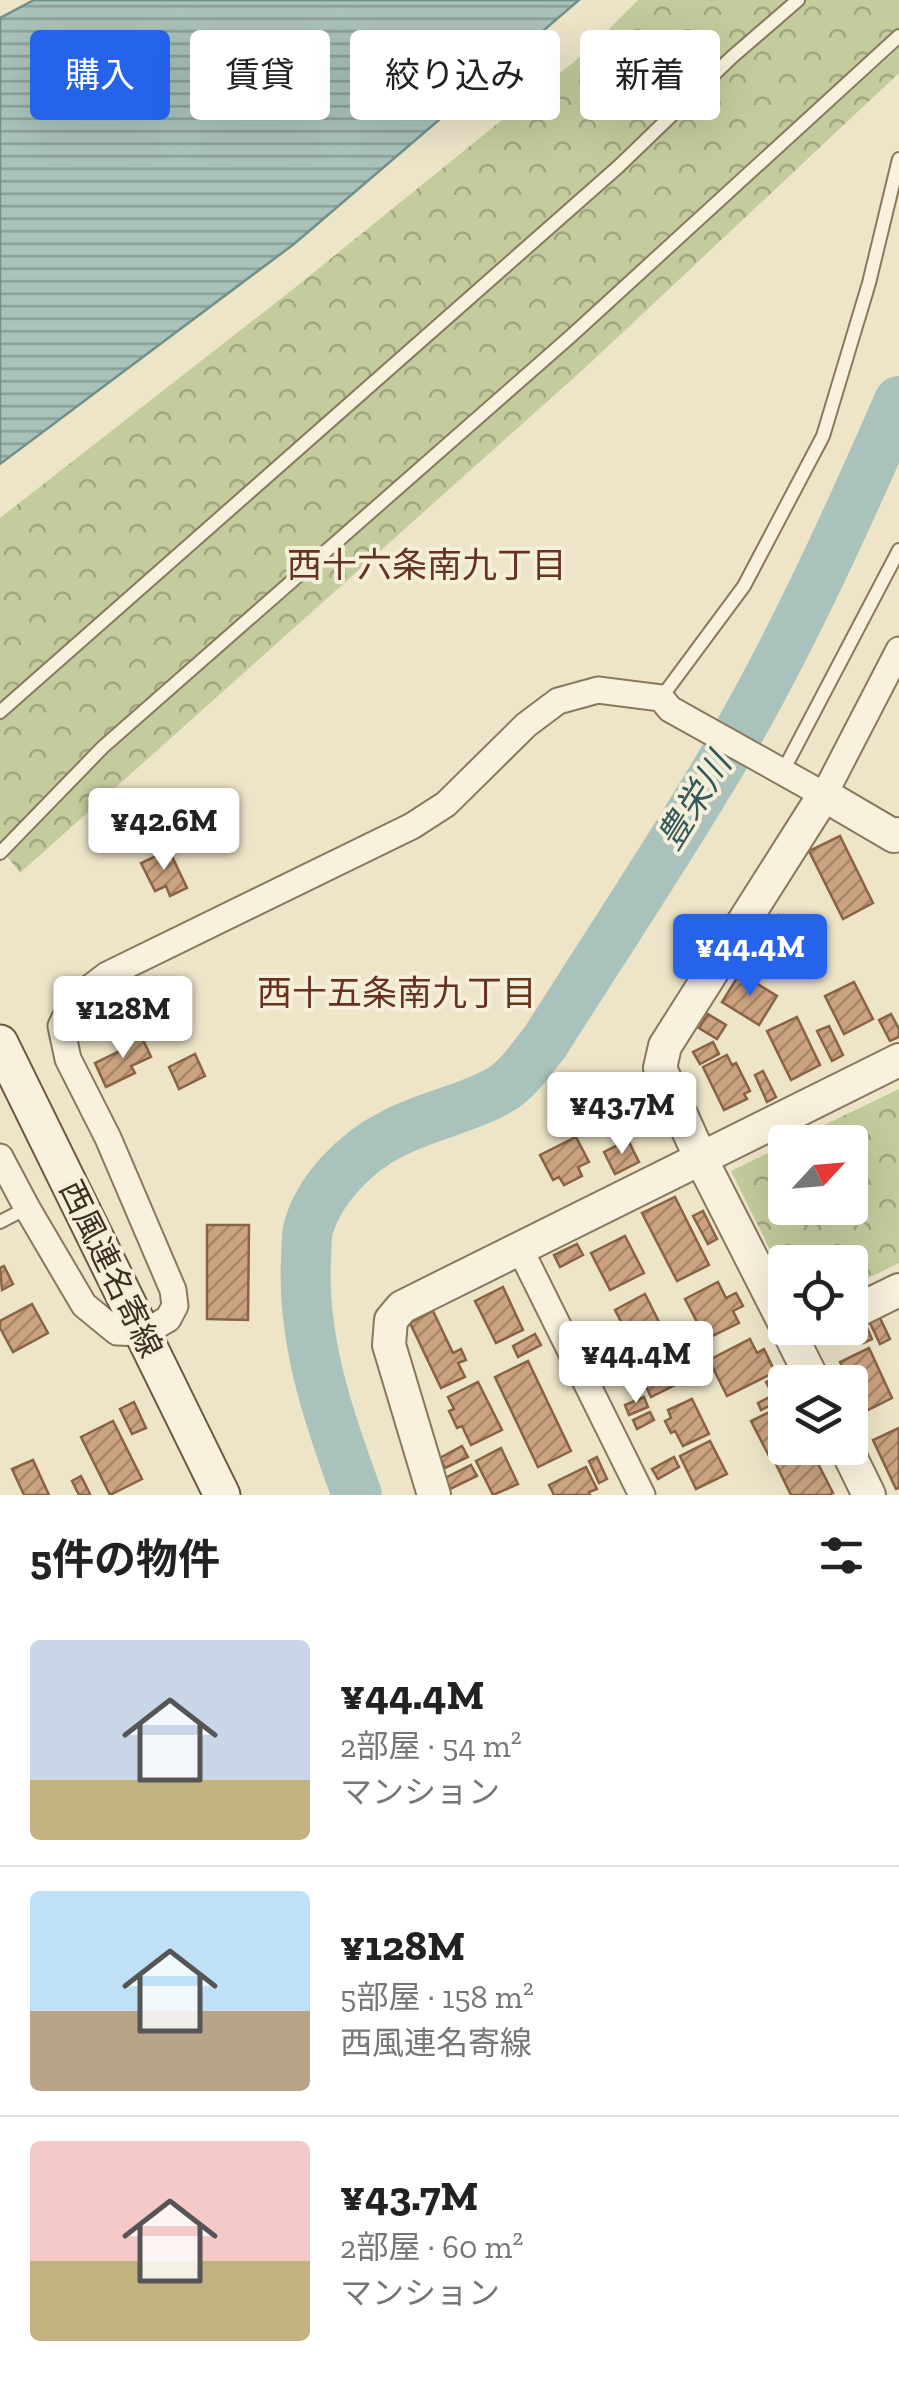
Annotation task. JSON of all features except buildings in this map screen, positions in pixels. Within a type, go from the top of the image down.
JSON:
[{"type":"main road","name":"西風連名寄線","points":[[0,1042],[222,1495]]},
{"type":"street","points":[[768,1278],[701,1159],[660,1068],[665,1046],[824,795],[899,650]]},
{"type":"street","points":[[0,1158],[84,1305],[117,1332],[144,1333],[168,1318],[175,1306],[173,1290],[108,1138],[68,1059],[61,1026],[74,1000],[107,976],[412,826],[446,804],[526,725],[558,701],[598,690],[665,703],[894,836],[899,834]]},
{"type":"street","points":[[434,1495],[389,1345],[391,1320],[402,1306],[899,1060]]},
{"type":"street","points":[[520,1250],[642,1495]]},
{"type":"street","points":[[868,1305],[899,1290]]},
{"type":"street","points":[[854,1465],[869,1495]]},
{"type":"lane","points":[[0,712],[618,167],[732,57],[798,0]]},
{"type":"lane","points":[[0,853],[104,747],[572,336],[899,36]]},
{"type":"lane","points":[[665,703],[744,586],[823,436],[870,283],[899,159]]},
{"type":"lane","points":[[777,770],[899,550]]},
{"type":"lane","points":[[0,1222],[27,1208]]},
{"type":"green space","points":[[638,0],[899,0],[899,73],[587,366],[20,873],[0,847],[0,518],[502,120],[560,120],[560,73],[580,57],[580,120],[720,120],[720,30],[608,30]]},
{"type":"green space","points":[[899,1089],[899,1263],[868,1278],[868,1245],[768,1246],[731,1171],[768,1153],[768,1225],[868,1225],[868,1125],[824,1125]]},
{"type":"water","points":[[34,0],[579,0],[544,30],[350,30],[350,120],[439,120],[294,244],[0,464],[0,18]]},
{"type":"waterway","name":"豊栄川","points":[[357,1495],[319,1379],[308,1320],[307,1240],[313,1214],[330,1186],[365,1151],[405,1128],[505,1087],[545,1042],[684,825],[752,709],[818,579],[899,401]]},
{"type":"district","name":"西十六条南九丁目","points":[[427,565]]},
{"type":"district","name":"西十五条南九丁目","points":[[397,993]]}]
